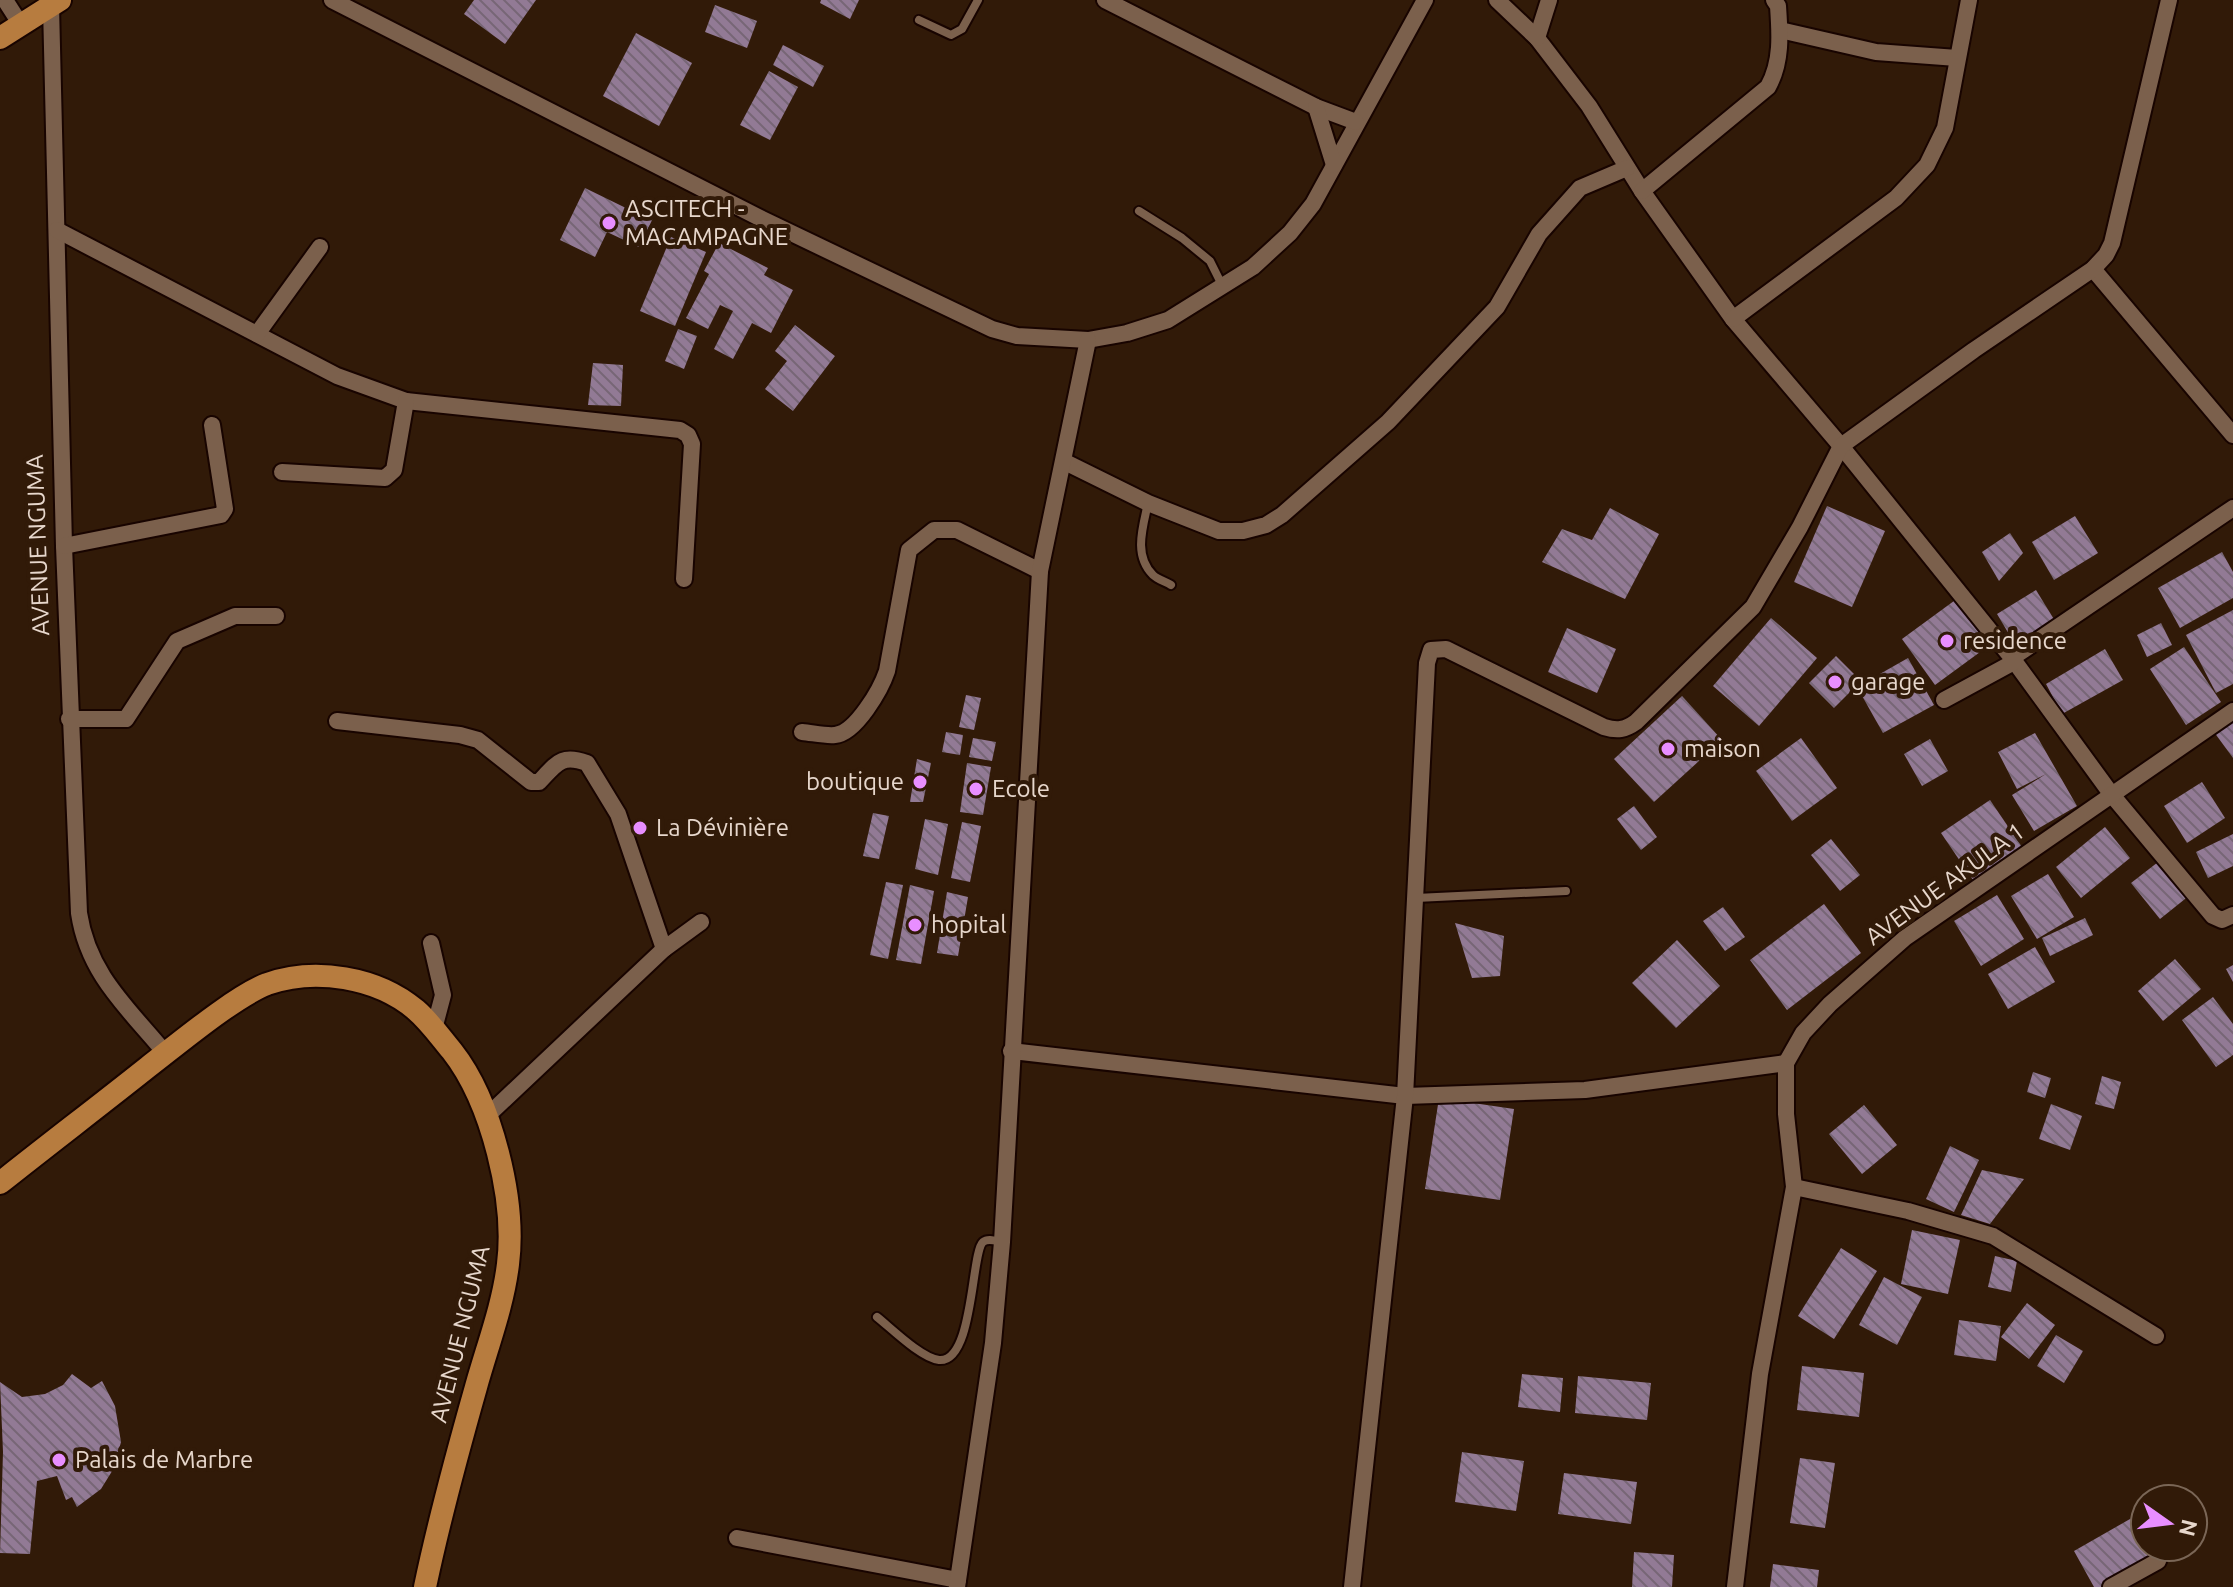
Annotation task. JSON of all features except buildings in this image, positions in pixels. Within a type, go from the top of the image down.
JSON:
[{"type":"main road","points":[[0,38],[56,3]]},
{"type":"main road","name":"AVENUE NGUMA","points":[[0,1183],[166,1054],[242,998],[267,984],[307,975],[337,977],[391,994],[416,1010],[460,1061],[486,1117],[503,1173],[511,1224],[508,1266],[443,1504],[425,1587]]},
{"type":"street","points":[[5,0],[21,25]]},
{"type":"street","points":[[332,0],[762,219],[992,329],[1017,336],[1088,340],[1127,333],[1168,320],[1253,267],[1290,233],[1313,204],[1425,0]]},
{"type":"street","points":[[1105,0],[1316,107],[1356,122]]},
{"type":"street","points":[[1497,0],[1537,38],[1589,106],[1642,191],[1733,319],[1841,446],[2013,660],[2112,795],[2213,916],[2228,918]]},
{"type":"street","points":[[1537,38],[1549,0]]},
{"type":"street","points":[[1642,191],[1768,87],[1777,72],[1780,30],[1778,6],[1774,0]]},
{"type":"street","points":[[1733,319],[1896,198],[1927,165],[1945,128],[1969,0]]},
{"type":"street","points":[[1352,1587],[1405,1096],[1428,656],[1431,650],[1446,649],[1604,727],[1628,728],[1753,607],[1800,527],[1841,446],[2093,269],[2106,255],[2112,243],[2169,0]]},
{"type":"street","name":"AVENUE NGUMA","points":[[56,3],[64,546],[79,913],[83,938],[93,963],[166,1054]]},
{"type":"street","points":[[1780,30],[1876,52],[1957,58]]},
{"type":"street","points":[[1316,107],[1334,165]]},
{"type":"street","points":[[1065,462],[1148,503],[1219,531],[1243,531],[1266,525],[1282,515],[1388,422],[1497,307],[1539,234],[1580,188],[1627,168]]},
{"type":"street","points":[[57,230],[350,382],[406,401],[680,430],[688,435],[692,444],[684,579]]},
{"type":"street","points":[[257,334],[320,247]]},
{"type":"street","points":[[2093,269],[2233,435]]},
{"type":"street","points":[[737,1538],[958,1584],[993,1343],[1002,1242],[1040,571],[1088,340]]},
{"type":"street","points":[[282,472],[390,476],[394,470],[406,401]]},
{"type":"street","points":[[64,546],[223,513],[225,509],[212,425]]},
{"type":"street","points":[[1944,700],[2013,660],[2233,508]]},
{"type":"street","points":[[802,732],[830,735],[845,732],[881,687],[887,671],[909,550],[934,530],[957,530],[1040,571]]},
{"type":"street","points":[[69,719],[126,719],[177,641],[235,616],[276,616]]},
{"type":"street","name":"AVENUE AKULA 1","points":[[1786,1063],[1803,1033],[1821,1014],[1905,938],[2233,711]]},
{"type":"street","points":[[337,721],[460,735],[478,740],[531,782],[539,782],[559,762],[571,757],[587,763],[618,814],[664,949]]},
{"type":"street","points":[[486,1117],[664,949],[701,922]]},
{"type":"street","points":[[431,943],[443,995],[434,1029]]},
{"type":"street","points":[[1011,1051],[1405,1096],[1585,1090],[1786,1063],[1786,1114],[1794,1187],[1760,1374],[1735,1587]]},
{"type":"street","points":[[1794,1187],[1908,1211],[1993,1236],[2156,1336]]},
{"type":"street","points":[[2111,1587],[2154,1563]]},
{"type":"lane","points":[[919,20],[951,35],[962,29],[978,0]]},
{"type":"lane","points":[[1139,211],[1182,238],[1210,261],[1222,285]]},
{"type":"lane","points":[[1148,503],[1140,539],[1143,556],[1153,575],[1171,585]]},
{"type":"lane","points":[[1415,898],[1566,891]]},
{"type":"lane","points":[[877,1317],[924,1354],[939,1360],[948,1358],[966,1325],[982,1243],[987,1240],[1002,1242]]},
{"type":"place","name":"ASCITECH - MACAMPAGNE","points":[[609,223]]},
{"type":"place","name":"residence","points":[[1947,641]]},
{"type":"place","name":"garage","points":[[1835,682]]},
{"type":"place","name":"maison","points":[[1668,749]]},
{"type":"place","name":"boutique","points":[[920,782]]},
{"type":"place","name":"Ecole","points":[[976,789]]},
{"type":"place","name":"La Dévinière","points":[[640,828]]},
{"type":"place","name":"hopital","points":[[915,925]]},
{"type":"place","name":"Palais de Marbre","points":[[59,1460]]}]
